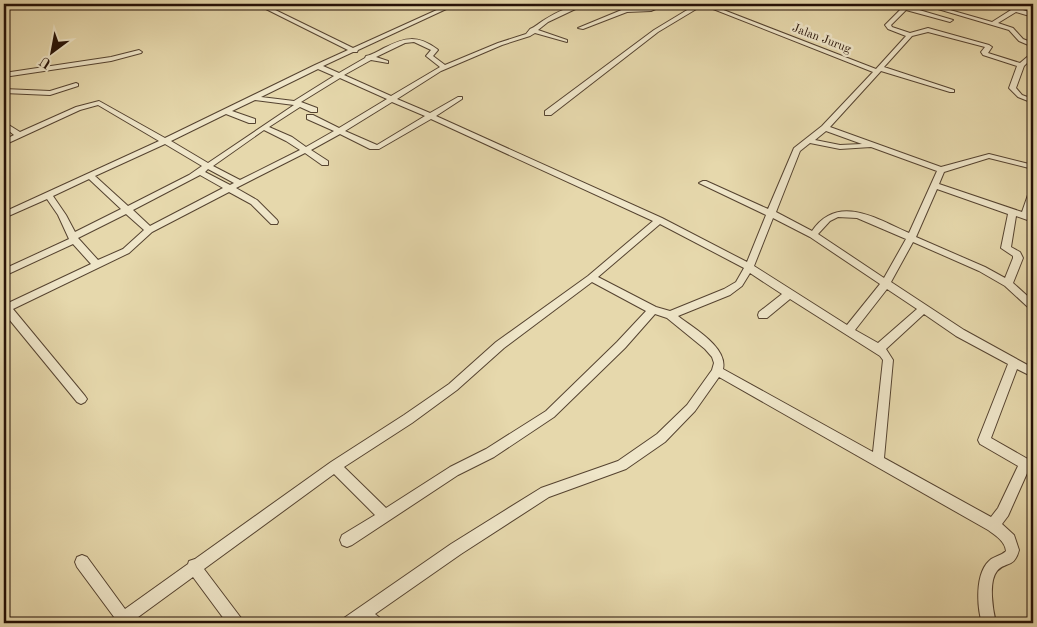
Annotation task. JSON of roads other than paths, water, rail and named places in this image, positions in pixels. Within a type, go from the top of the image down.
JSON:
[{"type":"street","points":[[259,4],[352,50],[370,58],[386,62]]},
{"type":"street","points":[[4,215],[228,112],[317,66],[454,4]]},
{"type":"street","points":[[81,399],[5,308],[126,251],[149,230],[340,132],[392,98],[445,68],[500,44],[528,35],[546,21],[583,4]]},
{"type":"street","points":[[581,28],[626,10],[650,9],[664,4]]},
{"type":"street","points":[[548,113],[656,31],[703,4]]},
{"type":"street","name":"Jalan Jurug","points":[[703,4],[877,70],[952,91]]},
{"type":"street","points":[[924,4],[943,6],[1012,30],[1022,40],[1033,45]]},
{"type":"street","points":[[997,4],[1033,15]]},
{"type":"street","points":[[993,24],[1019,10],[1025,4]]},
{"type":"street","points":[[910,35],[890,28],[888,25],[907,6],[950,20]]},
{"type":"street","points":[[938,32],[957,12]]},
{"type":"street","points":[[670,315],[727,292],[739,284],[772,214],[797,150],[825,128],[910,35],[927,29],[989,47],[984,53],[1023,64],[1033,64]]},
{"type":"street","points":[[532,30],[565,41]]},
{"type":"street","points":[[387,34],[405,42]]},
{"type":"street","points":[[4,273],[73,239],[203,169],[339,76],[370,58],[405,42],[416,41],[435,50],[429,56],[445,68]]},
{"type":"street","points":[[4,75],[101,61],[139,52]]},
{"type":"street","points":[[1033,54],[1023,64],[1012,88],[1020,96],[1033,101]]},
{"type":"street","points":[[317,66],[432,116],[659,220],[749,266],[848,331],[879,349],[888,360],[878,460]]},
{"type":"street","points":[[4,91],[50,93],[76,85]]},
{"type":"street","points":[[256,98],[298,104],[340,132],[373,147],[379,147],[460,98]]},
{"type":"street","points":[[4,143],[78,108],[96,103],[126,117],[229,188],[254,202],[274,222]]},
{"type":"street","points":[[228,112],[252,121]]},
{"type":"street","points":[[4,124],[19,135]]},
{"type":"street","points":[[264,127],[289,139],[325,163]]},
{"type":"street","points":[[825,128],[941,170],[989,156],[1033,167]]},
{"type":"street","points":[[810,141],[840,147],[872,146]]},
{"type":"street","points":[[203,169],[240,183]]},
{"type":"street","points":[[848,331],[884,284],[911,238],[941,170]]},
{"type":"street","points":[[89,175],[149,230]]},
{"type":"street","points":[[703,183],[772,214],[813,236],[960,333],[1033,373]]},
{"type":"street","points":[[934,185],[1029,218],[1033,192]]},
{"type":"street","points":[[48,194],[62,215],[73,239],[96,264]]},
{"type":"street","points":[[1008,284],[1018,258],[1017,254],[1006,248],[1013,212]]},
{"type":"street","points":[[813,236],[822,222],[830,217],[844,213],[865,217],[959,258],[1008,284],[1033,306]]},
{"type":"street","points":[[82,562],[121,621],[194,566],[335,466],[453,388],[500,345],[591,278],[659,220]]},
{"type":"street","points":[[349,623],[456,549],[545,492],[622,465],[661,438],[691,408],[717,371],[719,363],[717,355],[709,346],[670,315],[653,310],[591,278]]},
{"type":"street","points":[[763,315],[790,293]]},
{"type":"street","points":[[879,349],[924,309]]},
{"type":"street","points":[[347,540],[454,471],[490,453],[550,414],[621,345],[653,310]]},
{"type":"street","points":[[993,525],[1003,512],[1029,466],[984,440],[1014,363]]},
{"type":"street","points":[[717,371],[993,525],[1009,539],[1012,550],[1008,559],[995,564],[991,569],[984,603],[989,623]]},
{"type":"street","points":[[335,466],[384,515]]},
{"type":"street","points":[[194,566],[236,623]]},
{"type":"street","points":[[363,613],[375,623]]}]
